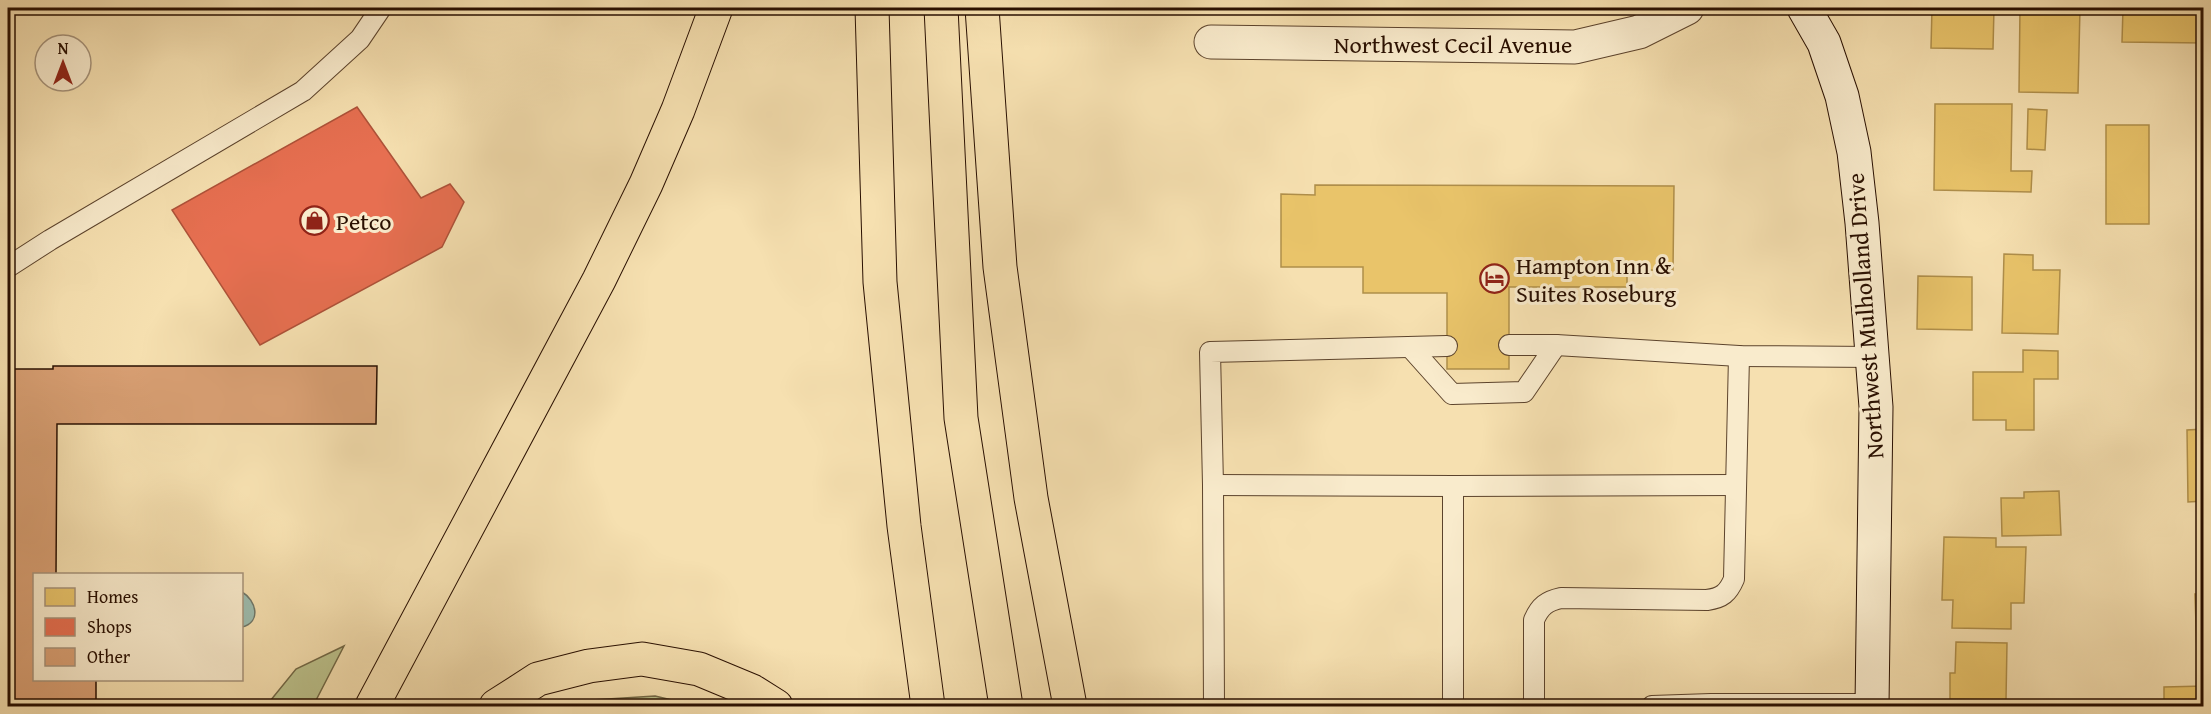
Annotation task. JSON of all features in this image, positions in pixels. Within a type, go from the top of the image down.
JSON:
[{"type":"highway","points":[[372,706],[605,269],[674,120],[716,8]]},
{"type":"highway","points":[[872,8],[880,282],[904,526],[928,706]]},
{"type":"highway","points":[[941,8],[961,418],[1006,706]]},
{"type":"highway","points":[[982,8],[1000,267],[1031,498],[1070,706]]},
{"type":"highway","points":[[496,706],[538,679],[589,666],[642,659],[699,669],[752,691],[776,706]]},
{"type":"main road","name":"Northwest Cecil Avenue","points":[[1211,42],[1575,47],[1639,32],[1687,8]]},
{"type":"main road","name":"Northwest Mulholland Drive","points":[[1804,8],[1824,43],[1842,96],[1854,152],[1873,357],[1876,418],[1872,705]]},
{"type":"lane","points":[[8,267],[303,91],[360,39],[381,8]]},
{"type":"lane","points":[[1509,345],[1556,345],[1739,356],[1873,357]]},
{"type":"lane","points":[[1410,347],[1452,394],[1524,392],[1556,345]]},
{"type":"lane","points":[[1214,706],[1210,352],[1447,346]]},
{"type":"lane","points":[[1534,706],[1534,620],[1539,609],[1550,600],[1561,598],[1707,600],[1719,598],[1729,590],[1734,579],[1739,356]]},
{"type":"lane","points":[[1213,485],[1736,484]]},
{"type":"lane","points":[[1453,486],[1453,706]]},
{"type":"lane","points":[[1652,706],[1872,705]]},
{"type":"green space","points":[[344,646],[313,706],[266,706],[296,669]]},
{"type":"green space","points":[[655,696],[697,706],[571,706],[592,700]]},
{"type":"shaded area","points":[[243,593],[251,600],[255,611],[252,621],[243,626]]},
{"type":"building: Homes","points":[[1932,8],[1994,8],[1993,49],[1931,48]]},
{"type":"building: Homes","points":[[2020,8],[2080,8],[2078,93],[2019,92]]},
{"type":"building: Homes","points":[[2123,8],[2204,8],[2204,43],[2122,42]]},
{"type":"building: Homes","points":[[1935,104],[2012,104],[2011,171],[2032,171],[2031,192],[1934,190]]},
{"type":"building: Homes","points":[[2028,109],[2047,110],[2045,150],[2027,149]]},
{"type":"building: Homes","points":[[2106,125],[2149,125],[2149,224],[2106,224]]},
{"type":"building: Homes","name":"Hampton Inn & Suites Roseburg","points":[[1315,185],[1674,186],[1673,270],[1627,270],[1627,287],[1509,287],[1509,369],[1447,369],[1447,293],[1363,293],[1363,267],[1281,267],[1281,194],[1315,195]]},
{"type":"building: Homes","points":[[2004,254],[2033,255],[2033,270],[2060,270],[2058,334],[2002,333]]},
{"type":"building: Homes","points":[[1918,276],[1972,277],[1972,330],[1917,329]]},
{"type":"building: Homes","points":[[2023,350],[2058,351],[2058,379],[2034,379],[2034,430],[2006,430],[2006,420],[1973,420],[1973,372],[2023,372]]},
{"type":"building: Homes","points":[[2204,429],[2204,501],[2188,502],[2187,430]]},
{"type":"building: Homes","points":[[2059,491],[2061,535],[2002,536],[2001,498],[2024,498],[2024,492]]},
{"type":"building: Homes","points":[[1944,537],[1996,538],[1996,547],[2026,547],[2024,603],[2011,603],[2011,629],[1952,628],[1953,600],[1942,600]]},
{"type":"building: Homes","points":[[2195,594],[2204,594],[2204,655],[2197,655]]},
{"type":"building: Homes","points":[[1956,642],[2007,643],[2006,700],[1950,699],[1950,673],[1955,673]]},
{"type":"building: Homes","points":[[2204,686],[2204,706],[2164,706],[2164,687]]},
{"type":"building: Shops","points":[[357,107],[421,198],[450,184],[464,202],[442,247],[260,345],[172,210]]},
{"type":"building: Other","points":[[53,366],[377,366],[376,424],[57,424],[56,573],[33,573],[33,681],[96,681],[96,706],[8,706],[8,369],[53,369]]},
{"type":"place","name":"Petco","points":[[315,221]]},
{"type":"place","name":"Hampton Inn & Suites Roseburg","points":[[1495,279]]}]
